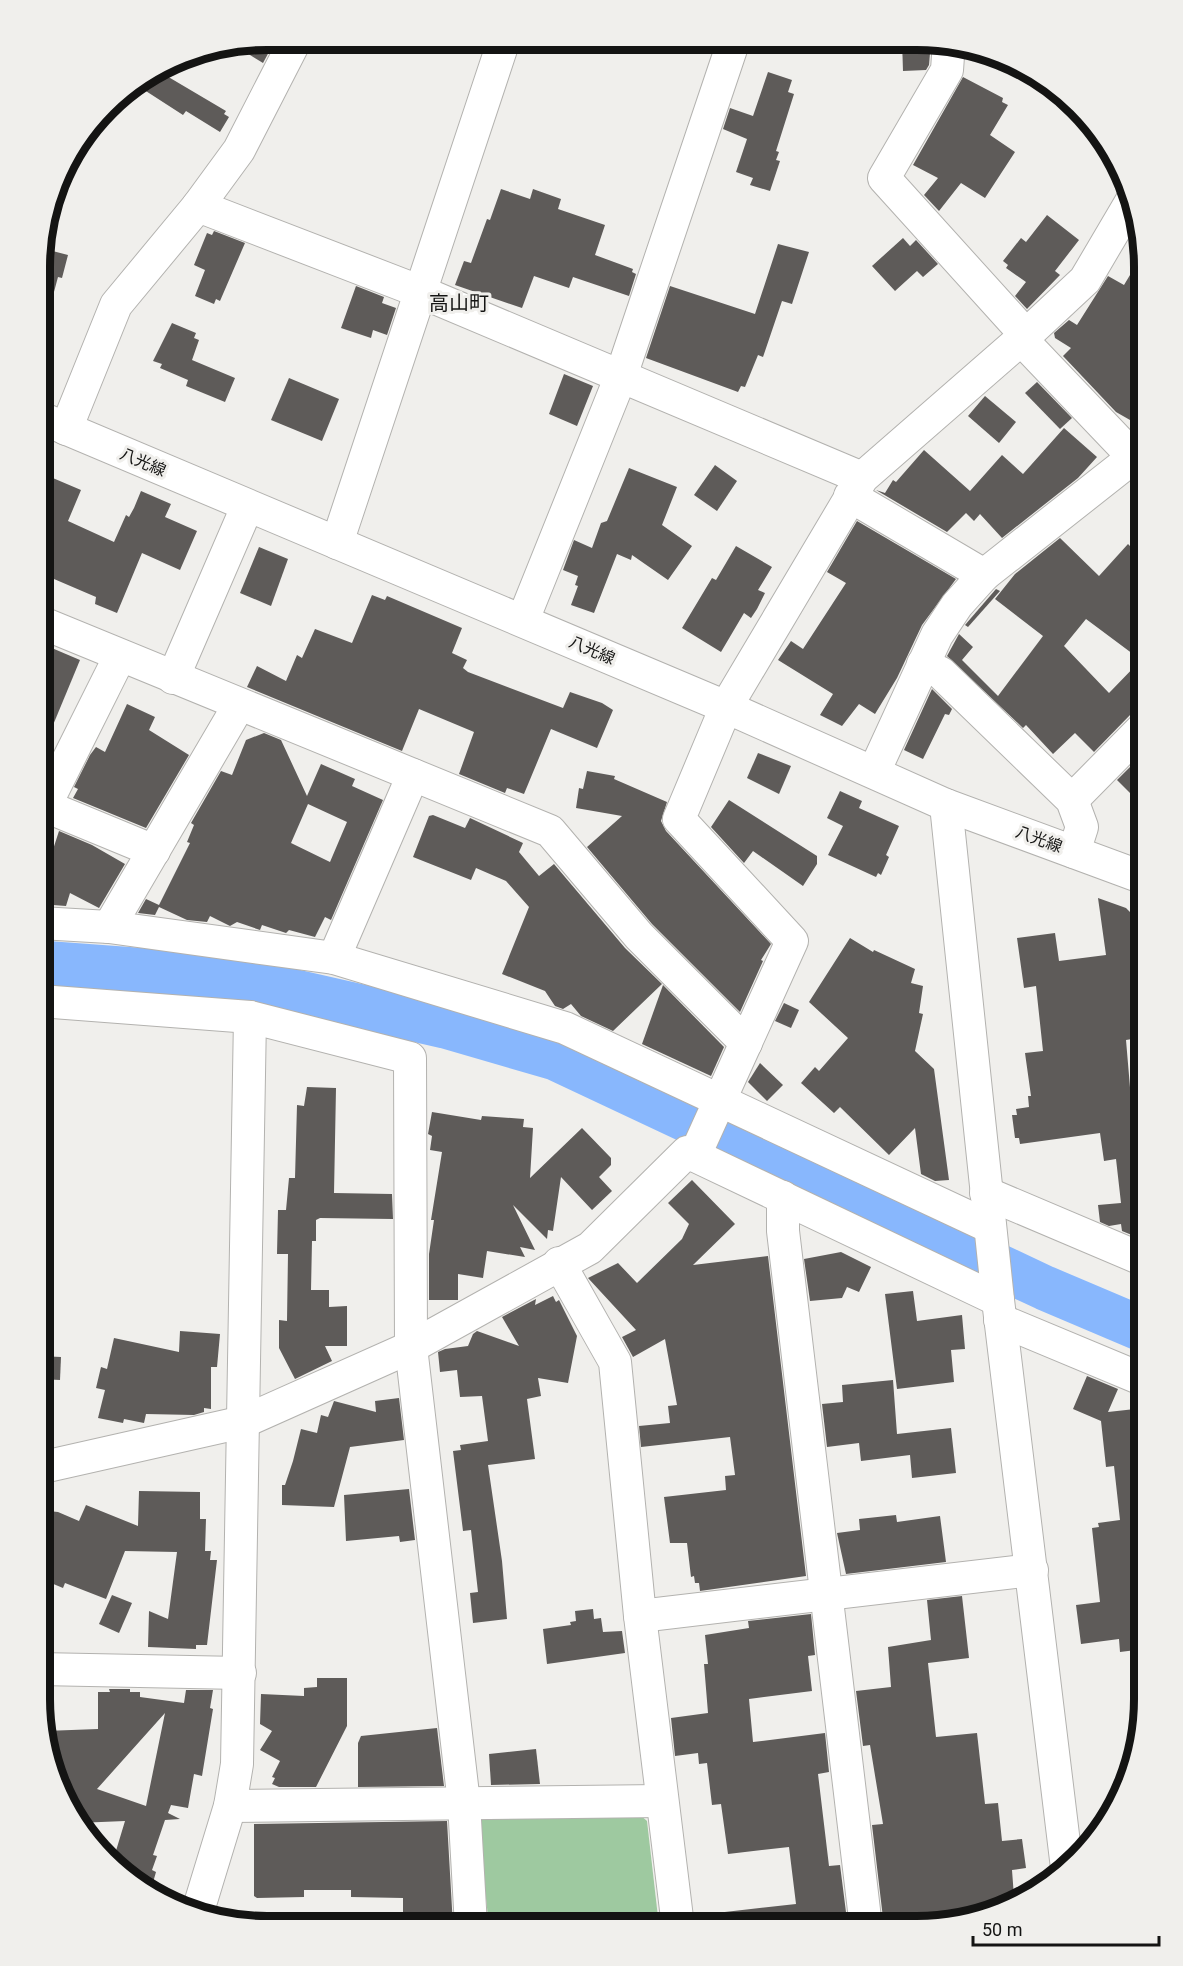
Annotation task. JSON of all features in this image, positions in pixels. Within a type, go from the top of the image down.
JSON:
[{"type":"street","points":[[54,423],[116,305],[198,206],[239,150],[290,50]]},
{"type":"street","points":[[337,543],[501,50]]},
{"type":"street","points":[[523,620],[621,376],[731,50]]},
{"type":"street","points":[[948,52],[947,70],[884,178],[1024,337],[1134,452]]},
{"type":"street","points":[[198,206],[421,292],[621,376],[856,487],[984,575]]},
{"type":"street","points":[[697,1149],[792,941],[679,819],[726,707],[856,487],[1085,280],[1126,210]]},
{"type":"street","name":"八光線","points":[[54,423],[247,507],[523,620],[946,805],[1134,874]]},
{"type":"street","points":[[874,772],[923,664],[957,605],[984,575],[1134,462]]},
{"type":"street","points":[[173,678],[247,507]]},
{"type":"street","points":[[50,626],[550,831],[639,936],[746,1043]]},
{"type":"street","points":[[50,797],[120,656]]},
{"type":"street","points":[[923,664],[940,673],[1072,800],[1082,827],[1074,852]]},
{"type":"street","points":[[109,927],[239,705]]},
{"type":"street","points":[[1072,800],[1134,738]]},
{"type":"street","points":[[334,958],[413,776]]},
{"type":"street","points":[[946,805],[999,1310],[1066,1857]]},
{"type":"street","points":[[50,814],[154,851]]},
{"type":"street","points":[[50,924],[109,927],[334,958],[565,1028],[718,1106],[990,1227]]},
{"type":"street","points":[[50,1002],[250,1017],[410,1058],[411,1347],[464,1803],[470,1916]]},
{"type":"street","points":[[200,1906],[230,1806],[237,1764],[250,1017]]},
{"type":"street","points":[[50,1466],[243,1422],[411,1347],[590,1248],[687,1152],[697,1149],[783,1197],[999,1310],[1134,1375]]},
{"type":"street","points":[[986,1193],[1134,1256]]},
{"type":"street","points":[[783,1197],[783,1231],[865,1916]]},
{"type":"street","points":[[560,1263],[615,1362],[640,1616],[677,1916]]},
{"type":"street","points":[[640,1616],[1032,1570]]},
{"type":"street","points":[[50,1669],[240,1673]]},
{"type":"street","points":[[230,1806],[662,1801]]},
{"type":"green space","points":[[639,1814],[647,1821],[658,1916],[488,1916],[478,1824],[484,1815]]},
{"type":"building","points":[[270,50],[263,63],[243,51]]},
{"type":"building","points":[[902,50],[930,50],[929,65],[926,70],[903,71]]},
{"type":"building","points":[[768,72],[792,80],[788,92],[794,94],[776,151],[779,152],[776,160],[780,161],[770,191],[750,185],[753,178],[736,172],[747,139],[723,129],[730,108],[753,116]]},
{"type":"building","points":[[165,75],[226,111],[224,114],[229,117],[220,132],[186,111],[183,115],[142,89]]},
{"type":"building","points":[[963,77],[1003,98],[1002,102],[1008,105],[990,135],[1015,152],[985,198],[961,183],[939,211],[924,195],[938,178],[913,165]]},
{"type":"building","points":[[501,189],[530,199],[533,189],[561,199],[558,209],[605,225],[595,255],[633,269],[632,272],[636,274],[629,296],[573,277],[569,288],[534,276],[522,308],[455,285],[464,261],[471,263]]},
{"type":"building","points":[[1047,215],[1079,240],[1055,271],[1060,275],[1027,309],[1015,296],[1026,282],[1006,268],[1008,265],[1003,261],[1021,238],[1026,242]]},
{"type":"building","points":[[214,231],[245,243],[220,301],[216,299],[214,304],[195,296],[205,270],[194,265],[207,233],[212,235]]},
{"type":"building","points":[[903,238],[910,246],[916,240],[938,264],[923,277],[917,271],[895,291],[872,266]]},
{"type":"building","points":[[778,244],[809,252],[792,304],[782,301],[763,357],[758,355],[745,387],[741,386],[738,392],[646,358],[670,286],[755,314]]},
{"type":"building","points":[[50,250],[68,255],[62,278],[58,277],[50,307]]},
{"type":"building","points":[[1134,268],[1134,422],[1116,412],[1063,356],[1071,348],[1055,338],[1054,333],[1069,320],[1077,325],[1108,276],[1124,285]]},
{"type":"building","points":[[356,286],[384,297],[382,303],[396,308],[387,335],[373,330],[371,338],[341,328]]},
{"type":"building","points":[[172,323],[196,333],[194,338],[199,340],[192,360],[235,378],[225,402],[186,386],[188,380],[160,368],[162,364],[153,361]]},
{"type":"building","points":[[564,374],[593,386],[577,426],[549,414]]},
{"type":"building","points":[[289,378],[339,399],[322,441],[271,420]]},
{"type":"building","points":[[1037,382],[1072,418],[1060,429],[1025,393]]},
{"type":"building","points":[[985,396],[1016,422],[999,443],[968,416]]},
{"type":"building","points":[[1064,428],[1097,457],[1078,478],[1002,538],[980,514],[974,521],[966,513],[947,532],[876,490],[885,493],[893,480],[896,482],[924,450],[970,491],[1002,455],[1023,474]]},
{"type":"building","points":[[715,465],[737,481],[717,511],[694,495]]},
{"type":"building","points":[[629,468],[677,487],[662,525],[692,546],[668,580],[632,555],[631,560],[617,554],[594,613],[571,605],[578,586],[575,585],[578,576],[563,570],[574,540],[592,548],[601,523],[607,521]]},
{"type":"building","points":[[50,477],[81,490],[68,521],[114,542],[126,515],[129,517],[141,491],[171,504],[165,517],[197,531],[180,570],[142,553],[117,613],[95,604],[96,597],[50,577]]},
{"type":"building","points":[[857,521],[956,579],[922,625],[897,678],[875,714],[859,704],[842,726],[820,715],[833,694],[778,660],[791,641],[803,649],[846,583],[827,572]]},
{"type":"building","points":[[1060,538],[1099,576],[1128,544],[1134,548],[1134,620],[1132,623],[1134,624],[1134,655],[1086,619],[1064,646],[1109,693],[1134,667],[1134,713],[1094,752],[1075,733],[1053,754],[1026,725],[1023,728],[947,656],[959,634],[973,647],[962,660],[998,696],[1043,636],[995,599],[1015,574]]},
{"type":"building","points":[[736,546],[772,567],[758,590],[765,593],[757,609],[751,618],[744,613],[721,652],[682,628],[712,578],[716,580]]},
{"type":"building","points":[[259,547],[288,559],[271,606],[240,593]]},
{"type":"building","points":[[996,589],[1000,591],[968,627],[965,625]]},
{"type":"building","points":[[372,595],[385,600],[387,596],[462,628],[452,653],[467,660],[463,668],[468,672],[563,708],[570,692],[602,703],[613,710],[597,748],[551,729],[524,794],[507,788],[505,793],[459,774],[474,732],[419,709],[402,751],[247,687],[257,666],[286,681],[297,655],[302,658],[315,629],[352,643]]},
{"type":"building","points":[[50,647],[80,660],[50,732]]},
{"type":"building","points":[[932,689],[952,709],[949,715],[945,714],[923,759],[904,750]]},
{"type":"building","points":[[127,704],[155,717],[149,730],[189,755],[146,828],[73,798],[78,789],[74,787],[90,755],[96,747],[105,752]]},
{"type":"building","points":[[264,733],[281,740],[307,796],[321,764],[355,779],[352,786],[383,800],[331,920],[325,917],[315,937],[289,930],[286,933],[262,925],[260,930],[237,922],[230,926],[210,916],[207,922],[187,920],[159,907],[155,915],[138,913],[146,899],[159,905],[190,843],[187,842],[194,825],[191,823],[221,771],[232,775],[246,740]],"holes":[[[308,804],[347,822],[330,862],[291,843]]]},
{"type":"building","points":[[758,753],[791,766],[779,794],[747,778]]},
{"type":"building","points":[[1134,763],[1134,793],[1132,795],[1117,780]]},
{"type":"building","points":[[587,771],[615,776],[614,779],[667,802],[661,821],[666,831],[771,944],[761,960],[763,961],[740,1012],[652,924],[587,847],[622,816],[576,808],[579,788],[583,789]]},
{"type":"building","points":[[840,791],[862,801],[859,808],[899,826],[886,855],[889,857],[881,875],[878,873],[876,877],[828,855],[843,826],[827,818]]},
{"type":"building","points":[[729,800],[817,856],[817,864],[803,886],[753,851],[744,863],[711,827]]},
{"type":"building","points":[[433,815],[465,828],[470,818],[523,843],[519,852],[539,876],[554,864],[625,948],[662,984],[613,1031],[581,1016],[571,1004],[563,1009],[555,1006],[545,991],[502,974],[529,907],[506,881],[476,868],[471,880],[413,857],[429,816]]},
{"type":"building","points":[[59,831],[92,845],[125,864],[99,908],[70,893],[66,906],[50,905],[50,859]]},
{"type":"building","points":[[1098,898],[1126,908],[1134,916],[1134,1039],[1126,1040],[1132,1111],[1134,1111],[1134,1236],[1122,1231],[1121,1224],[1109,1226],[1100,1222],[1098,1205],[1121,1203],[1116,1159],[1104,1161],[1100,1133],[1020,1144],[1019,1138],[1015,1138],[1012,1115],[1017,1115],[1016,1109],[1029,1107],[1028,1096],[1031,1096],[1025,1053],[1043,1051],[1036,986],[1024,988],[1017,938],[1055,933],[1059,961],[1106,955]]},
{"type":"building","points":[[850,938],[873,952],[874,950],[915,969],[911,983],[923,986],[919,1013],[923,1014],[915,1051],[934,1069],[949,1180],[935,1181],[921,1174],[915,1128],[889,1155],[840,1107],[834,1113],[801,1083],[815,1067],[819,1071],[848,1038],[809,1002]]},
{"type":"building","points":[[663,985],[724,1047],[711,1076],[642,1044]]},
{"type":"building","points":[[784,1003],[799,1010],[791,1028],[775,1021]]},
{"type":"building","points":[[760,1063],[783,1085],[767,1101],[748,1082]]},
{"type":"building","points":[[307,1087],[336,1088],[334,1193],[392,1194],[393,1219],[320,1218],[316,1220],[316,1241],[312,1241],[311,1290],[329,1290],[329,1307],[347,1306],[347,1346],[325,1346],[332,1361],[295,1379],[279,1348],[279,1320],[287,1321],[288,1254],[277,1254],[278,1210],[286,1210],[289,1178],[295,1178],[297,1105],[304,1106]]},
{"type":"building","points":[[432,1112],[481,1120],[482,1116],[524,1119],[523,1127],[533,1128],[530,1178],[582,1128],[611,1158],[611,1165],[599,1177],[612,1191],[592,1210],[561,1177],[553,1231],[548,1230],[547,1239],[513,1205],[535,1250],[520,1247],[525,1257],[487,1251],[483,1278],[458,1274],[458,1300],[429,1300],[429,1254],[434,1220],[431,1220],[442,1152],[430,1150],[432,1136],[428,1134]]},
{"type":"building","points":[[692,1180],[735,1224],[693,1265],[768,1256],[806,1576],[700,1591],[699,1583],[695,1583],[694,1576],[691,1577],[687,1543],[670,1543],[664,1497],[726,1490],[725,1476],[735,1475],[730,1437],[641,1447],[639,1426],[670,1423],[668,1406],[677,1405],[665,1339],[633,1357],[622,1337],[636,1330],[588,1278],[618,1263],[637,1283],[682,1239],[689,1224],[668,1203]]},
{"type":"building","points":[[841,1252],[871,1267],[859,1292],[847,1287],[842,1298],[810,1301],[804,1259]]},
{"type":"building","points":[[913,1291],[917,1321],[962,1315],[965,1349],[951,1350],[954,1382],[897,1389],[885,1294]]},
{"type":"building","points":[[553,1296],[556,1302],[559,1300],[577,1336],[568,1383],[538,1378],[541,1396],[527,1399],[535,1459],[488,1465],[502,1561],[507,1619],[473,1623],[470,1593],[478,1592],[471,1530],[463,1531],[453,1451],[461,1450],[460,1445],[488,1441],[482,1396],[460,1397],[457,1370],[440,1372],[438,1352],[468,1346],[473,1334],[477,1331],[519,1346],[502,1317],[536,1299],[535,1305]]},
{"type":"building","points":[[180,1331],[220,1334],[217,1367],[211,1367],[211,1409],[204,1408],[204,1412],[194,1415],[146,1414],[144,1423],[124,1419],[123,1423],[98,1418],[105,1390],[96,1388],[101,1367],[107,1369],[114,1338],[179,1352]]},
{"type":"building","points":[[50,1356],[61,1357],[60,1380],[50,1380]]},
{"type":"building","points":[[1087,1376],[1118,1389],[1108,1412],[1134,1409],[1134,1650],[1120,1652],[1119,1639],[1081,1644],[1076,1605],[1100,1602],[1092,1528],[1099,1527],[1098,1523],[1120,1520],[1114,1466],[1106,1467],[1101,1421],[1073,1409]]},
{"type":"building","points":[[893,1380],[897,1434],[951,1428],[956,1473],[912,1478],[910,1455],[861,1461],[859,1443],[827,1447],[822,1404],[843,1402],[842,1385]]},
{"type":"building","points":[[399,1398],[404,1440],[350,1447],[334,1507],[282,1505],[282,1485],[285,1485],[301,1429],[317,1433],[321,1415],[328,1417],[334,1401],[376,1412],[375,1401]]},
{"type":"building","points":[[409,1489],[415,1540],[400,1542],[399,1536],[346,1541],[344,1495]]},
{"type":"building","points":[[139,1491],[200,1492],[200,1519],[206,1519],[205,1551],[211,1551],[210,1560],[217,1560],[207,1645],[196,1645],[196,1649],[148,1647],[149,1611],[168,1619],[177,1552],[125,1551],[106,1599],[65,1583],[63,1588],[50,1583],[50,1511],[79,1521],[86,1505],[138,1526]]},
{"type":"building","points":[[896,1515],[897,1522],[940,1516],[946,1562],[846,1574],[837,1533],[860,1530],[859,1519]]},
{"type":"building","points":[[112,1595],[132,1603],[119,1633],[99,1624]]},
{"type":"building","points":[[962,1596],[969,1658],[928,1663],[936,1737],[977,1733],[985,1804],[998,1803],[1002,1841],[1022,1839],[1026,1868],[1012,1870],[1014,1894],[986,1905],[945,1915],[883,1916],[872,1825],[883,1824],[870,1745],[863,1746],[856,1691],[891,1687],[888,1647],[931,1640],[927,1600]]},
{"type":"building","points":[[593,1609],[594,1619],[601,1618],[603,1632],[622,1631],[625,1653],[547,1664],[543,1629],[571,1625],[570,1622],[576,1621],[575,1611]]},
{"type":"building","points":[[811,1614],[815,1655],[808,1656],[812,1691],[749,1699],[753,1742],[825,1733],[829,1772],[818,1774],[829,1866],[840,1865],[846,1916],[716,1916],[716,1913],[796,1904],[789,1847],[728,1854],[721,1804],[712,1805],[707,1763],[699,1764],[698,1753],[675,1756],[671,1718],[708,1713],[704,1664],[708,1664],[705,1635],[749,1628],[748,1621]]},
{"type":"building","points":[[317,1678],[347,1678],[347,1726],[316,1787],[279,1787],[272,1784],[275,1778],[272,1777],[280,1761],[260,1750],[272,1731],[260,1724],[261,1694],[304,1696],[304,1688],[317,1687]]},
{"type":"building","points":[[109,1689],[130,1689],[130,1692],[140,1692],[140,1697],[184,1703],[186,1690],[213,1690],[210,1708],[213,1709],[202,1776],[194,1774],[188,1808],[171,1805],[168,1813],[180,1819],[165,1820],[153,1855],[157,1856],[152,1870],[156,1872],[153,1884],[134,1872],[115,1855],[125,1821],[88,1823],[66,1783],[57,1756],[52,1731],[98,1729],[98,1692],[110,1692]],"holes":[[[165,1713],[146,1806],[97,1789]]]},
{"type":"building","points":[[437,1728],[444,1786],[358,1787],[358,1743],[361,1736]]},
{"type":"building","points":[[536,1749],[540,1784],[491,1785],[489,1754]]},
{"type":"building","points":[[447,1821],[452,1916],[403,1916],[403,1898],[351,1897],[351,1890],[304,1890],[304,1897],[257,1898],[254,1896],[254,1824]]},
{"type":"waterway","points":[[50,964],[230,977],[445,1026],[555,1058],[1045,1288],[1134,1326]]},
{"type":"district","name":"高山町","points":[[459,303]]}]
